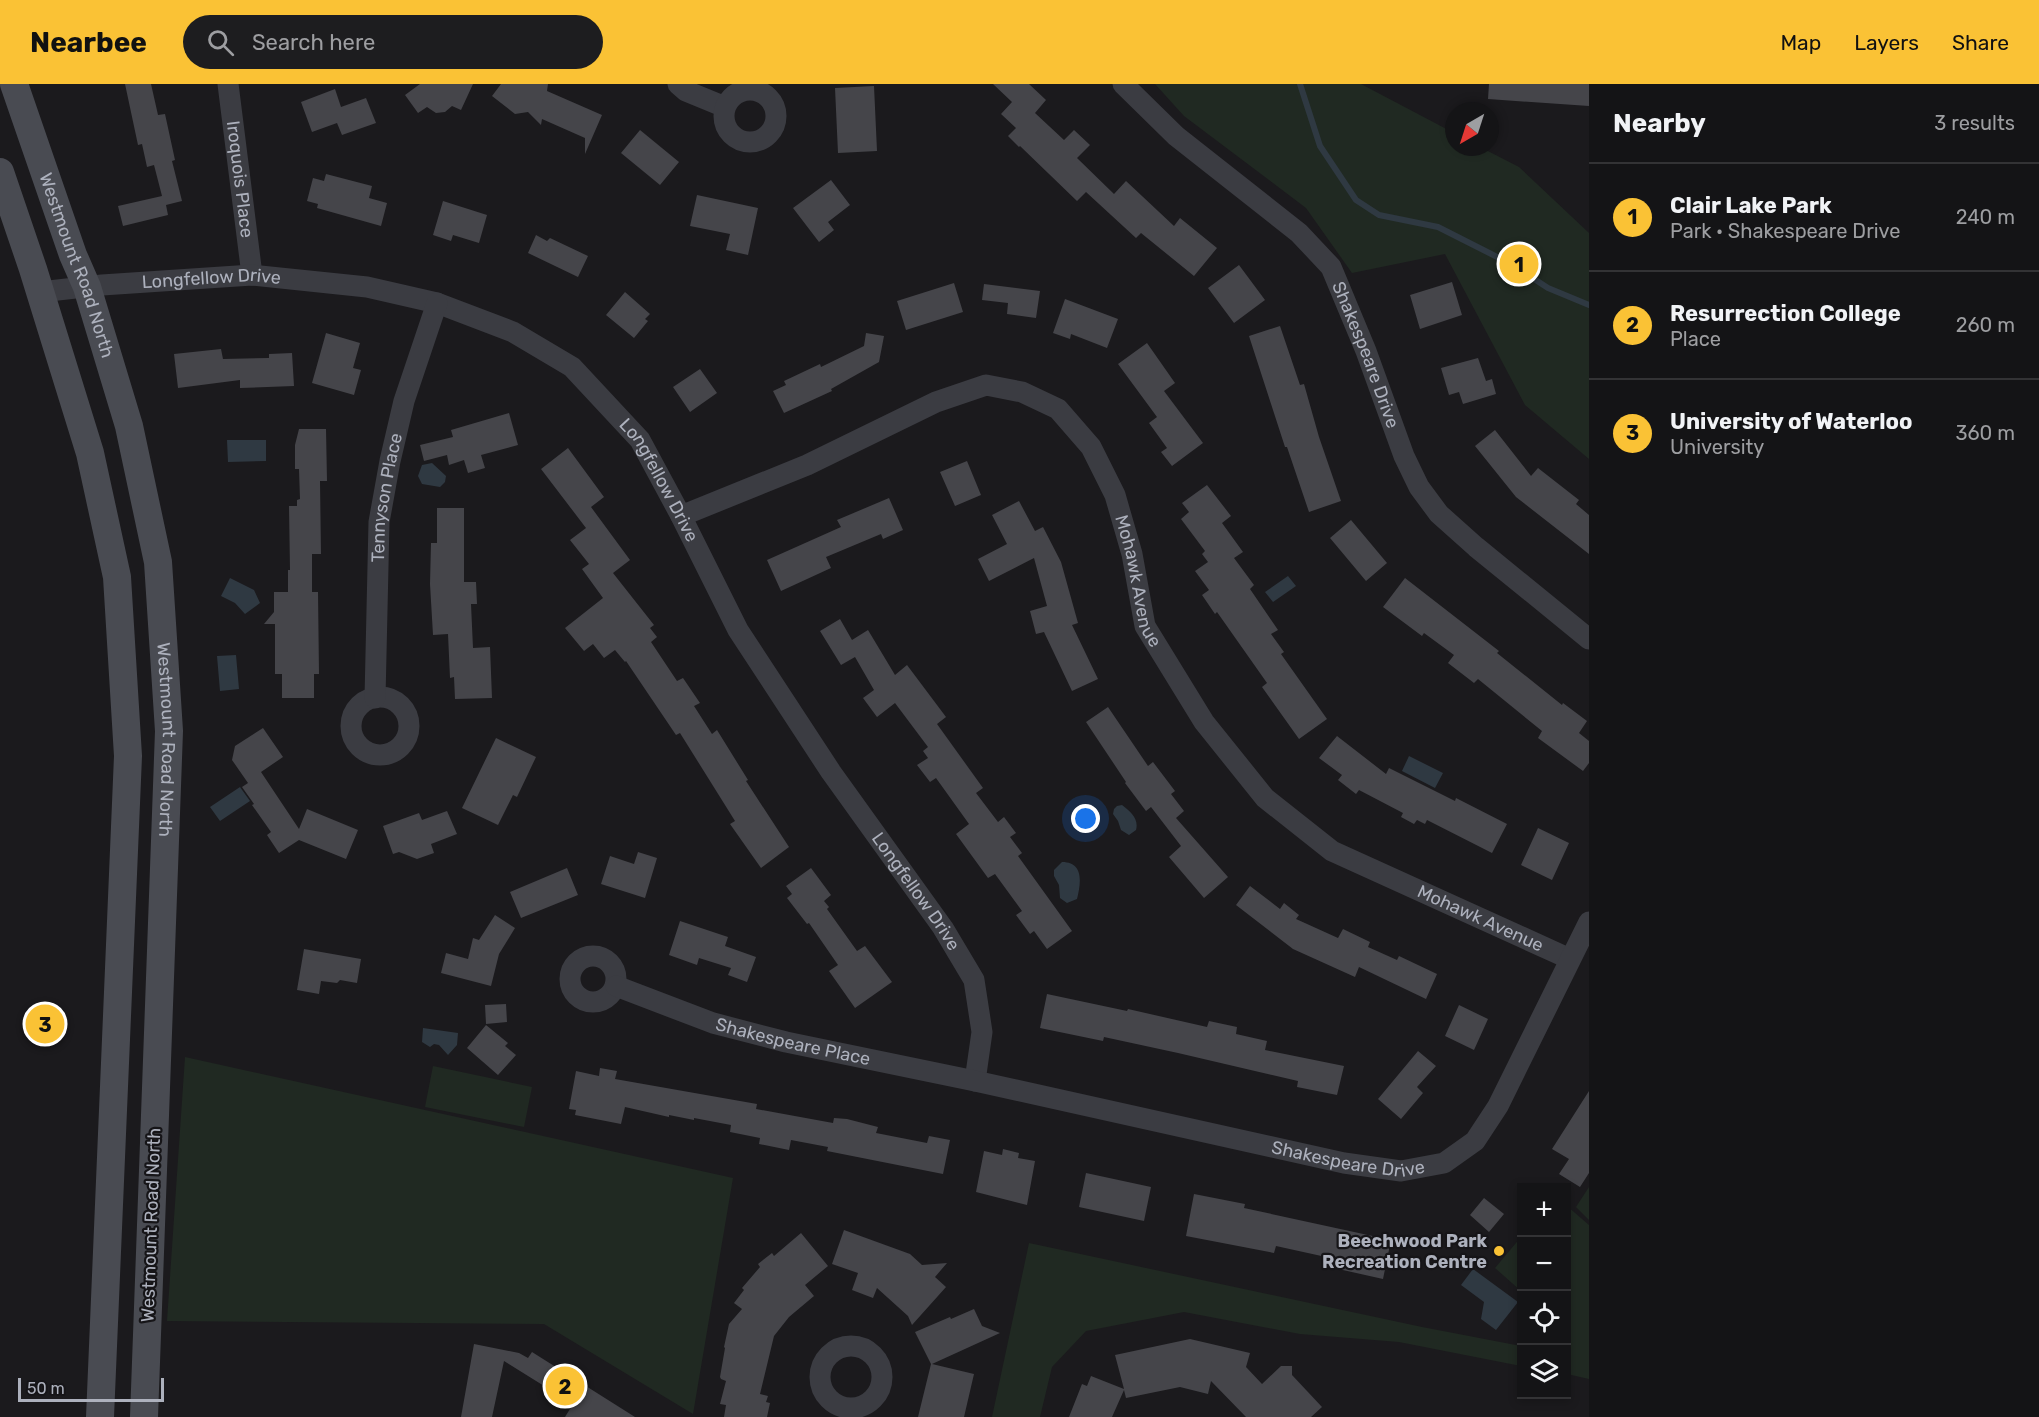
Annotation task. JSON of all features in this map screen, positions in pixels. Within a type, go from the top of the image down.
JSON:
[{"type":"main road","name":"Westmount Road North","points":[[14,84],[73,255],[87,287],[129,426],[159,562],[169,731],[144,1417]]},
{"type":"main road","name":"Westmount Road North","points":[[0,172],[90,453],[117,577],[128,756],[100,1417]]},
{"type":"street","name":"Iroquois Place","points":[[228,84],[252,275]]},
{"type":"street","points":[[678,84],[686,91],[725,108]]},
{"type":"street","name":"Shakespeare Drive","points":[[1123,84],[1176,136],[1299,233],[1331,267],[1366,351],[1404,456],[1419,486],[1439,514],[1589,639]]},
{"type":"street","name":"Longfellow Drive","points":[[40,292],[252,275],[367,287],[437,303],[513,332],[572,367],[640,441],[681,516],[738,630],[831,772],[943,928],[974,980],[982,1032],[975,1081]]},
{"type":"street","name":"Tennyson Place","points":[[375,698],[379,522],[404,401],[437,303]]},
{"type":"street","name":"Mohawk Avenue","points":[[681,516],[807,465],[936,402],[986,385],[1022,392],[1058,409],[1091,447],[1115,495],[1132,554],[1145,626],[1204,722],[1265,798],[1332,851],[1570,959]]},
{"type":"street","name":"Shakespeare Drive","points":[[975,1081],[1344,1163],[1401,1171],[1444,1164],[1475,1141],[1498,1106],[1589,922]]},
{"type":"street","name":"Shakespeare Place","points":[[616,986],[713,1023],[786,1042],[975,1081]]},
{"type":"shaded area","points":[[1155,84],[1361,84],[1445,128],[1445,156],[1498,156],[1519,167],[1589,233],[1589,459],[1525,405],[1445,254],[1352,273],[1306,208],[1184,116]]},
{"type":"shaded area","points":[[227,440],[266,440],[266,461],[228,462]]},
{"type":"shaded area","points":[[432,463],[446,476],[445,482],[440,487],[422,484],[418,476],[422,465]]},
{"type":"shaded area","points":[[1288,576],[1296,586],[1273,602],[1265,592]]},
{"type":"shaded area","points":[[230,578],[254,590],[260,603],[245,614],[235,603],[221,596]]},
{"type":"shaded area","points":[[236,655],[239,689],[220,691],[217,656]]},
{"type":"shaded area","points":[[1409,756],[1443,773],[1435,788],[1402,771]]},
{"type":"shaded area","points":[[240,787],[250,801],[220,821],[210,807]]},
{"type":"shaded area","points":[[1122,805],[1131,813],[1136,822],[1136,830],[1129,835],[1121,830],[1113,814],[1117,806]]},
{"type":"shaded area","points":[[1062,862],[1069,863],[1077,869],[1080,880],[1077,899],[1067,903],[1060,898],[1059,885],[1054,876],[1054,870]]},
{"type":"shaded area","points":[[423,1028],[458,1033],[457,1045],[448,1055],[439,1045],[434,1044],[430,1047],[422,1042]]},
{"type":"shaded area","points":[[185,1057],[733,1178],[693,1414],[544,1324],[167,1321]]},
{"type":"shaded area","points":[[433,1066],[532,1087],[524,1127],[425,1107]]},
{"type":"shaded area","points":[[1589,1187],[1589,1220],[1576,1207]]},
{"type":"shaded area","points":[[1571,1209],[1589,1225],[1589,1379],[1571,1375]]},
{"type":"shaded area","points":[[1517,1242],[1517,1287],[1495,1268]]},
{"type":"shaded area","points":[[1029,1243],[1517,1345],[1517,1365],[1399,1342],[1300,1334],[1184,1312],[1086,1331],[1052,1367],[1040,1417],[992,1417]]},
{"type":"shaded area","points":[[1473,1269],[1517,1303],[1496,1330],[1481,1319],[1484,1302],[1461,1285]]},
{"type":"building","points":[[125,84],[151,84],[158,115],[165,114],[175,160],[172,161],[182,201],[166,205],[168,215],[123,226],[118,206],[162,196],[154,165],[147,167],[142,144],[138,145]]},
{"type":"building","points":[[420,84],[473,84],[461,110],[452,106],[445,112],[436,113],[427,107],[418,113],[405,95]]},
{"type":"building","points":[[501,84],[548,84],[547,91],[602,115],[585,154],[585,138],[542,119],[541,125],[528,112],[515,114],[492,96]]},
{"type":"building","points":[[993,84],[1029,84],[1046,100],[1035,113],[1064,140],[1074,130],[1090,145],[1077,158],[1114,194],[1126,181],[1174,226],[1180,218],[1217,248],[1194,276],[1141,233],[1136,238],[1086,192],[1077,201],[1019,147],[1008,136],[1016,128],[1001,114],[1012,102]]},
{"type":"building","points":[[1489,84],[1589,84],[1589,106],[1488,99]]},
{"type":"building","points":[[874,86],[877,151],[838,153],[835,88]]},
{"type":"building","points":[[335,89],[341,107],[366,98],[376,123],[342,135],[337,123],[312,132],[301,102]]},
{"type":"building","points":[[640,130],[679,162],[660,185],[621,153]]},
{"type":"building","points":[[326,174],[372,186],[369,198],[387,203],[381,226],[317,208],[318,204],[307,201],[313,178],[324,181]]},
{"type":"building","points":[[831,180],[850,205],[828,222],[834,230],[819,242],[793,208]]},
{"type":"building","points":[[697,195],[758,208],[748,255],[726,250],[730,234],[690,226]]},
{"type":"building","points":[[443,201],[487,215],[479,243],[453,235],[451,241],[433,235]]},
{"type":"building","points":[[536,235],[547,241],[550,238],[588,256],[578,277],[528,253]]},
{"type":"building","points":[[1239,265],[1265,300],[1234,323],[1208,288]]},
{"type":"building","points":[[1452,282],[1462,315],[1420,329],[1410,295]]},
{"type":"building","points":[[954,283],[963,312],[906,330],[897,301]]},
{"type":"building","points":[[984,284],[1040,291],[1036,318],[1007,314],[1008,303],[982,300]]},
{"type":"building","points":[[625,292],[650,314],[645,319],[648,321],[634,338],[606,315]]},
{"type":"building","points":[[1065,299],[1118,319],[1107,348],[1071,334],[1070,339],[1053,333]]},
{"type":"building","points":[[1280,326],[1300,385],[1304,384],[1341,501],[1309,512],[1249,336]]},
{"type":"building","points":[[326,333],[360,343],[353,368],[361,370],[354,395],[312,383]]},
{"type":"building","points":[[866,333],[884,336],[879,362],[831,389],[832,391],[784,413],[773,391],[786,385],[784,381],[820,364],[821,367],[864,346]]},
{"type":"building","points":[[1147,343],[1175,383],[1164,391],[1203,443],[1172,466],[1161,452],[1167,448],[1149,423],[1157,417],[1118,364]]},
{"type":"building","points":[[221,349],[223,359],[269,358],[269,354],[292,353],[294,386],[240,388],[240,380],[178,388],[174,354]]},
{"type":"building","points":[[1478,358],[1486,381],[1492,379],[1496,394],[1463,404],[1459,392],[1449,395],[1441,368]]},
{"type":"building","points":[[700,369],[717,393],[690,412],[673,387]]},
{"type":"building","points":[[509,413],[518,445],[481,455],[485,468],[468,473],[464,460],[449,465],[447,455],[424,461],[420,445],[453,437],[451,430]]},
{"type":"building","points":[[299,429],[326,429],[327,481],[320,481],[321,554],[312,554],[312,592],[318,592],[319,674],[314,674],[314,698],[282,698],[282,674],[275,674],[275,624],[264,624],[274,612],[274,592],[288,592],[289,506],[297,506],[297,500],[300,499],[299,469],[295,469],[295,445]]},
{"type":"building","points":[[1495,430],[1531,476],[1538,468],[1579,500],[1576,504],[1589,515],[1589,554],[1516,497],[1475,446]]},
{"type":"building","points":[[568,448],[604,497],[591,507],[630,560],[613,573],[654,625],[650,628],[657,637],[651,642],[677,681],[683,678],[700,703],[694,706],[712,734],[717,730],[748,780],[746,781],[789,847],[761,868],[730,824],[735,821],[680,733],[676,735],[626,661],[615,650],[604,658],[593,644],[584,651],[565,628],[603,598],[582,569],[589,564],[570,540],[586,528],[541,469]]},
{"type":"building","points":[[967,461],[981,495],[955,506],[940,472]]},
{"type":"building","points":[[1207,485],[1231,516],[1222,523],[1243,552],[1234,558],[1254,585],[1250,589],[1278,630],[1271,634],[1284,652],[1281,654],[1327,719],[1299,739],[1262,687],[1267,683],[1217,612],[1215,614],[1202,595],[1209,590],[1195,571],[1208,562],[1202,554],[1205,551],[1181,519],[1189,512],[1182,503]]},
{"type":"building","points":[[889,498],[903,530],[883,539],[881,534],[826,557],[831,568],[781,591],[767,560],[841,527],[837,520]]},
{"type":"building","points":[[1019,501],[1035,531],[1043,527],[1061,562],[1078,623],[1072,625],[1098,679],[1072,691],[1044,632],[1036,634],[1030,611],[1047,606],[1034,558],[989,581],[978,559],[1007,544],[992,515]]},
{"type":"building","points":[[437,508],[464,508],[464,582],[476,582],[477,604],[471,604],[473,648],[490,647],[492,698],[455,699],[454,677],[450,678],[448,634],[433,635],[430,584],[431,543],[437,543]]},
{"type":"building","points":[[1351,520],[1387,563],[1366,581],[1330,538]]},
{"type":"building","points":[[1405,578],[1499,651],[1497,653],[1562,705],[1563,703],[1587,721],[1579,733],[1589,741],[1589,763],[1583,771],[1538,738],[1542,731],[1478,679],[1474,683],[1448,663],[1454,655],[1424,633],[1422,636],[1383,607]]},
{"type":"building","points":[[840,619],[852,640],[868,630],[895,675],[907,665],[946,717],[937,724],[983,788],[976,793],[998,822],[1004,817],[1016,833],[1010,837],[1022,853],[1018,856],[1072,931],[1047,949],[1034,931],[1030,934],[1016,915],[1022,911],[995,874],[988,878],[956,834],[969,824],[936,778],[930,782],[917,765],[928,758],[923,751],[928,747],[895,703],[877,717],[863,698],[874,690],[855,657],[841,665],[820,631]]},
{"type":"building","points":[[1108,707],[1148,766],[1153,762],[1175,791],[1171,794],[1184,811],[1176,818],[1228,877],[1204,898],[1169,857],[1181,846],[1151,807],[1146,811],[1086,722]]},
{"type":"building","points":[[263,728],[283,757],[261,772],[299,829],[307,809],[358,830],[346,859],[299,840],[279,853],[267,835],[271,832],[242,787],[248,783],[232,760],[235,746]]},
{"type":"building","points":[[1337,736],[1386,774],[1389,768],[1507,824],[1492,853],[1427,820],[1425,824],[1417,820],[1414,824],[1401,817],[1403,813],[1359,790],[1356,794],[1338,780],[1342,775],[1319,758]]},
{"type":"building","points":[[496,738],[536,757],[517,797],[513,795],[498,825],[462,808]]},
{"type":"building","points":[[447,811],[457,834],[431,844],[434,853],[417,859],[399,852],[393,854],[383,826],[419,813],[422,820]]},
{"type":"building","points":[[1538,828],[1569,843],[1552,880],[1521,865]]},
{"type":"building","points":[[638,852],[657,858],[645,898],[601,884],[610,856],[634,864]]},
{"type":"building","points":[[567,868],[578,895],[521,918],[510,892]]},
{"type":"building","points":[[811,868],[831,895],[824,901],[829,907],[827,909],[857,951],[865,946],[892,982],[855,1008],[829,971],[838,965],[809,923],[807,924],[787,898],[792,894],[786,886]]},
{"type":"building","points":[[1250,886],[1280,909],[1284,903],[1299,915],[1296,919],[1338,938],[1343,929],[1370,942],[1368,947],[1397,960],[1399,956],[1437,974],[1426,999],[1359,967],[1355,977],[1293,949],[1236,905]]},
{"type":"building","points":[[495,915],[515,928],[499,954],[491,986],[441,973],[446,953],[468,959],[473,938],[479,940]]},
{"type":"building","points":[[680,921],[728,937],[725,946],[756,957],[747,982],[728,975],[731,968],[699,958],[697,965],[669,955]]},
{"type":"building","points":[[304,949],[361,959],[357,983],[340,980],[337,983],[321,981],[319,994],[297,990]]},
{"type":"building","points":[[1047,994],[1207,1027],[1209,1021],[1237,1027],[1236,1034],[1267,1041],[1265,1050],[1344,1066],[1337,1095],[1297,1087],[1298,1081],[1178,1053],[1104,1037],[1103,1041],[1040,1028]]},
{"type":"building","points":[[506,1004],[507,1022],[486,1024],[485,1005]]},
{"type":"building","points":[[1459,1005],[1488,1019],[1474,1050],[1445,1036]]},
{"type":"building","points":[[486,1025],[508,1043],[505,1046],[516,1055],[498,1075],[467,1048]]},
{"type":"building","points":[[1418,1051],[1436,1066],[1417,1087],[1423,1093],[1401,1119],[1378,1099]]},
{"type":"building","points":[[600,1068],[617,1071],[615,1079],[757,1104],[756,1109],[833,1123],[834,1118],[847,1119],[878,1127],[876,1133],[927,1143],[929,1136],[950,1140],[943,1174],[827,1151],[828,1147],[791,1140],[789,1150],[759,1144],[760,1138],[730,1132],[731,1125],[694,1118],[694,1120],[669,1115],[669,1117],[625,1107],[621,1124],[575,1115],[576,1110],[569,1109],[576,1071],[599,1076]]},
{"type":"building","points":[[1589,1091],[1589,1173],[1580,1187],[1559,1174],[1569,1159],[1552,1149]]},
{"type":"building","points":[[1003,1149],[1019,1153],[1018,1158],[1035,1161],[1027,1205],[976,1192],[984,1151],[1002,1155]]},
{"type":"building","points":[[1086,1173],[1151,1187],[1144,1221],[1079,1207]]},
{"type":"building","points":[[1194,1194],[1245,1204],[1244,1208],[1391,1240],[1383,1279],[1325,1266],[1326,1257],[1276,1246],[1274,1253],[1186,1236]]},
{"type":"building","points":[[1484,1198],[1504,1214],[1489,1232],[1470,1215]]},
{"type":"building","points":[[844,1230],[910,1254],[922,1265],[947,1263],[935,1277],[946,1287],[912,1325],[908,1316],[877,1288],[873,1298],[852,1290],[858,1273],[832,1264]]},
{"type":"building","points":[[801,1233],[828,1266],[805,1285],[814,1296],[789,1317],[774,1336],[760,1394],[768,1396],[766,1402],[770,1403],[767,1417],[724,1417],[726,1405],[720,1404],[726,1381],[720,1377],[724,1347],[729,1324],[742,1309],[734,1303],[744,1290],[742,1288],[760,1267],[758,1264],[772,1253],[774,1256]]},
{"type":"building","points":[[974,1309],[982,1326],[1000,1333],[932,1364],[974,1374],[964,1417],[918,1417],[931,1364],[915,1332]]},
{"type":"building","points":[[1190,1339],[1250,1353],[1246,1367],[1262,1384],[1281,1366],[1292,1366],[1292,1375],[1322,1407],[1311,1417],[1246,1417],[1211,1381],[1208,1394],[1180,1387],[1126,1398],[1124,1390],[1112,1417],[1069,1417],[1082,1384],[1087,1386],[1091,1376],[1124,1389],[1115,1355]]},
{"type":"building","points":[[474,1344],[519,1353],[528,1358],[532,1352],[635,1417],[565,1417],[573,1404],[504,1361],[492,1417],[461,1417]]},
{"type":"waterway","points":[[1300,84],[1320,146],[1356,200],[1379,215],[1438,227],[1511,264],[1548,288],[1589,305]]},
{"type":"place","name":"Clair Lake Park","points":[[1519,264]]},
{"type":"place","name":"University of Waterloo","points":[[45,1024]]},
{"type":"place","name":"Beechwood Park Recreation Centre","points":[[1499,1251]]},
{"type":"place","name":"Resurrection College","points":[[565,1386]]}]
